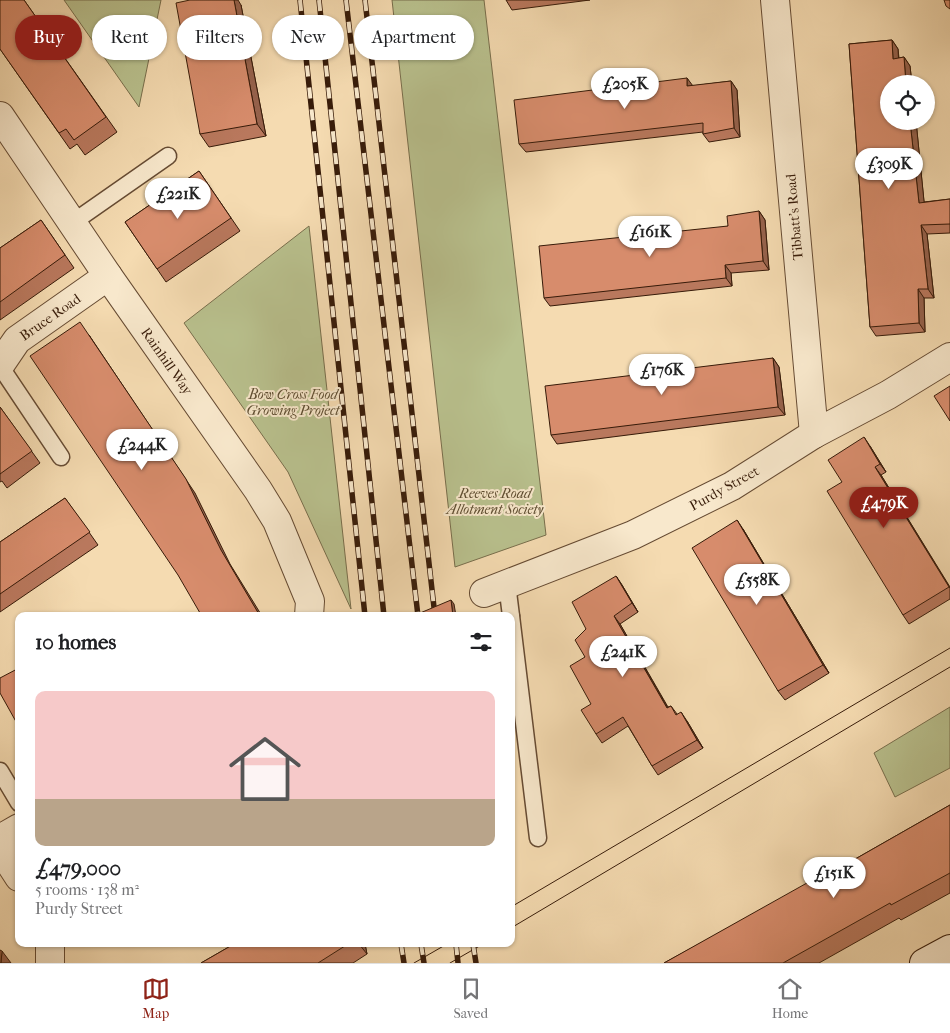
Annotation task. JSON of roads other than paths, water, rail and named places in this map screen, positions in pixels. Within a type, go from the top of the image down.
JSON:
[{"type":"street","name":"Tibbatt's Road","points":[[775,0],[814,434]]},
{"type":"street","name":"Rainhill Way","points":[[0,116],[108,276],[258,490],[277,521],[310,601],[310,612]]},
{"type":"street","name":"Bruce Road","points":[[0,366],[17,340],[108,276]]},
{"type":"street","name":"Purdy Street","points":[[496,588],[641,531],[732,486],[814,434],[888,395],[950,357]]},
{"type":"street","points":[[0,839],[15,830]]},
{"type":"street","points":[[0,848],[15,870]]},
{"type":"street","points":[[50,947],[50,963]]},
{"type":"street","points":[[924,963],[950,949]]},
{"type":"lane","points":[[72,223],[168,156]]},
{"type":"lane","points":[[0,366],[61,457]]},
{"type":"lane","points":[[496,588],[509,612]]},
{"type":"lane","points":[[515,649],[538,838]]},
{"type":"lane","points":[[0,771],[15,796]]},
{"type":"tram line","points":[[515,905],[950,648]]},
{"type":"tram line","points":[[515,926],[950,667]]},
{"type":"tram line","points":[[414,963],[442,947]]},
{"type":"tram line","points":[[450,963],[478,947]]},
{"type":"railway","points":[[300,0],[365,612]]},
{"type":"railway","points":[[319,0],[384,612]]},
{"type":"railway","points":[[346,0],[418,612]]},
{"type":"railway","points":[[365,0],[435,612]]},
{"type":"railway","points":[[401,947],[404,963]]},
{"type":"railway","points":[[421,947],[424,963]]},
{"type":"railway","points":[[456,947],[458,963]]},
{"type":"railway","points":[[473,947],[476,963]]},
{"type":"park label","name":"Bow Cross Food Growing Project","points":[[293,402]]},
{"type":"park label","name":"Reeves Road Allotment Society","points":[[495,502]]}]
